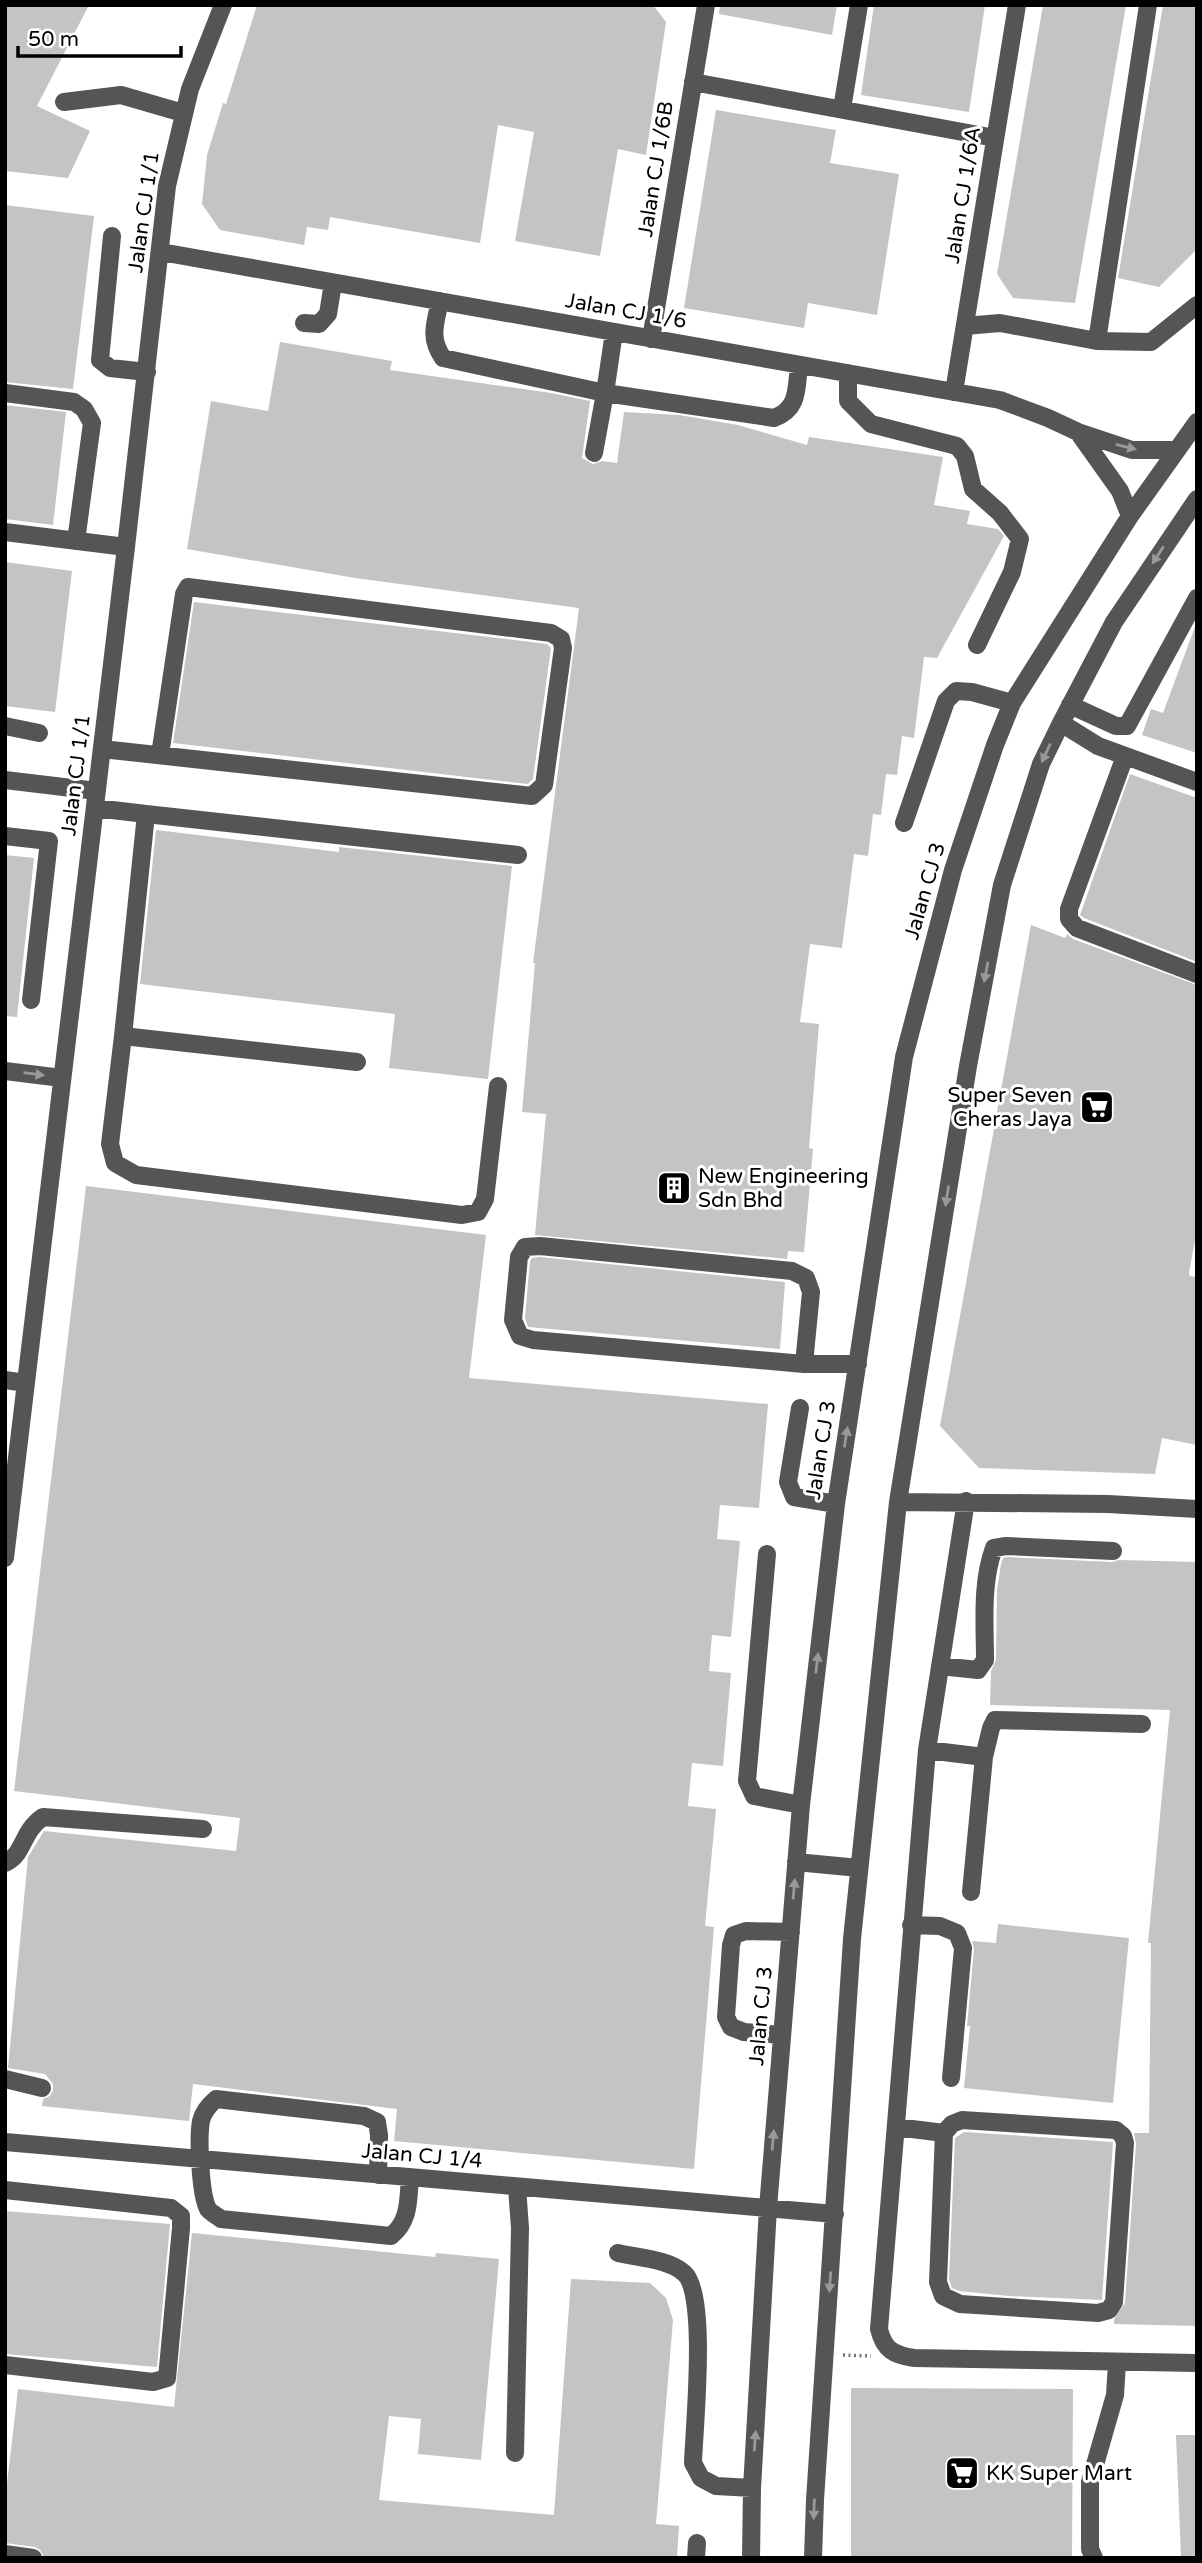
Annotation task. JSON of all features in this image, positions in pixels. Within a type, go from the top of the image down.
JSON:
[{"type":"street","name":"Jalan CJ 1/1","points":[[5,1558],[12,1452],[26,1383],[167,186],[183,113],[223,5]]},
{"type":"street","name":"Jalan CJ 1/6B","points":[[651,339],[706,5]]},
{"type":"street","points":[[842,110],[859,5]]},
{"type":"street","name":"Jalan CJ 1/6A","points":[[954,392],[1017,5]]},
{"type":"street","points":[[1097,341],[1148,5]]},
{"type":"street","points":[[692,82],[995,138]]},
{"type":"street","points":[[64,102],[121,95],[183,113]]},
{"type":"street","points":[[113,236],[100,360],[110,368],[147,372]]},
{"type":"street","name":"Jalan CJ 1/6","points":[[161,252],[1000,400],[1078,432],[1132,450],[1175,450]]},
{"type":"street","points":[[304,323],[319,324],[328,314],[333,283]]},
{"type":"street","points":[[440,301],[434,329],[434,345],[443,358],[605,393],[774,418],[788,413],[794,403],[799,366]]},
{"type":"street","points":[[965,326],[1000,323],[1097,341],[1151,342],[1197,305]]},
{"type":"street","points":[[594,453],[614,332]]},
{"type":"street","points":[[848,373],[848,401],[871,424],[957,446],[965,456],[973,489],[1000,513],[1020,539],[1012,572],[977,645]]},
{"type":"street","points":[[5,393],[74,402],[84,409],[92,423],[76,541]]},
{"type":"street","name":"Jalan CJ 3","points":[[751,2558],[752,2488],[768,2208],[801,1805],[836,1504],[904,1057],[953,870],[1012,703],[1130,516],[1197,422]]},
{"type":"street","name":"Jalan CJ 1/6","points":[[1078,432],[1120,491],[1130,516]]},
{"type":"street","points":[[813,2558],[852,1939],[859,1868],[898,1502],[968,1066],[1002,885],[1041,764],[1114,622],[1197,499]]},
{"type":"street","points":[[1179,523],[1197,531]]},
{"type":"street","points":[[5,532],[126,547]]},
{"type":"street","points":[[102,749],[532,796],[544,785],[563,648],[561,639],[551,633],[188,587],[184,594],[160,755]]},
{"type":"street","points":[[1070,705],[1109,724],[1127,726],[1197,598]]},
{"type":"street","points":[[904,822],[946,701],[956,691],[1012,703]]},
{"type":"street","points":[[1060,723],[1098,746],[1197,782]]},
{"type":"street","points":[[5,726],[39,733]]},
{"type":"street","points":[[1125,756],[1069,909],[1069,919],[1077,928],[1197,974]]},
{"type":"street","points":[[5,780],[146,814],[518,855]]},
{"type":"street","points":[[146,814],[110,1144],[115,1163],[136,1175],[462,1215],[478,1212],[485,1199],[498,1086]]},
{"type":"street","points":[[5,836],[49,841],[31,1000]]},
{"type":"street","points":[[123,1036],[357,1062]]},
{"type":"street","points":[[5,1071],[62,1078]]},
{"type":"street","points":[[804,1364],[811,1292],[806,1278],[792,1271],[540,1245],[525,1247],[519,1257],[513,1320],[520,1336],[533,1340],[804,1364],[858,1364]]},
{"type":"street","points":[[5,1380],[26,1383]]},
{"type":"street","points":[[800,1408],[788,1482],[790,1490],[794,1497],[836,1504]]},
{"type":"street","points":[[966,1501],[927,1750],[879,2329],[883,2342],[890,2351],[914,2358],[1197,2363]]},
{"type":"street","points":[[898,1502],[1108,1504],[1197,1509]]},
{"type":"street","points":[[940,1666],[978,1670],[985,1660],[986,1581],[994,1548],[1006,1546],[1113,1551]]},
{"type":"street","points":[[767,1554],[747,1781],[754,1796],[801,1805]]},
{"type":"street","points":[[971,1892],[984,1757],[995,1720],[1142,1724]]},
{"type":"street","points":[[927,1750],[984,1757]]},
{"type":"street","points":[[5,1863],[15,1858],[31,1825],[43,1817],[203,1829]]},
{"type":"street","points":[[796,1862],[859,1868]]},
{"type":"street","points":[[911,1925],[940,1926],[957,1933],[963,1948],[951,2078]]},
{"type":"street","points":[[782,2035],[744,2032],[731,2027],[726,2017],[731,1945],[734,1935],[746,1931],[790,1933]]},
{"type":"street","points":[[5,2079],[42,2088]]},
{"type":"street","points":[[378,2175],[377,2122],[364,2116],[216,2099],[207,2106],[201,2119],[200,2159],[208,2209],[221,2219],[391,2236],[401,2228],[407,2213],[410,2177]]},
{"type":"street","points":[[962,2120],[1116,2130],[1123,2136],[1125,2143],[1114,2302],[1109,2310],[1098,2313],[960,2304],[943,2296],[938,2282],[944,2133],[952,2124],[962,2120]]},
{"type":"street","points":[[896,2127],[944,2133]]},
{"type":"street","name":"Jalan CJ 1/4","points":[[5,2142],[835,2214]]},
{"type":"street","points":[[515,2453],[520,2228],[516,2187]]},
{"type":"street","points":[[5,2190],[171,2208],[181,2216],[170,2368],[167,2378],[153,2382],[5,2365]]},
{"type":"street","points":[[618,2253],[672,2265],[687,2275],[694,2290],[698,2329],[693,2463],[701,2478],[716,2486],[752,2488]]},
{"type":"street","points":[[1094,2558],[1090,2549],[1090,2482],[1115,2395],[1117,2363]]},
{"type":"street","points":[[5,2554],[33,2558]]},
{"type":"path","points":[[825,2355],[874,2356],[890,2351]]},
{"type":"building","points":[[5,5],[89,5],[37,106],[90,131],[68,178],[5,171]]},
{"type":"building","points":[[257,5],[653,5],[666,22],[646,155],[618,149],[600,256],[515,241],[534,132],[498,125],[480,243],[330,217],[328,230],[307,227],[304,245],[220,230],[202,204],[207,155]]},
{"type":"building","points":[[720,5],[837,5],[832,35],[719,14]]},
{"type":"building","points":[[874,5],[985,5],[969,112],[861,95]]},
{"type":"building","points":[[1043,5],[1126,5],[1075,303],[1013,298],[997,274]]},
{"type":"building","points":[[1163,5],[1197,5],[1197,249],[1159,287],[1118,278]]},
{"type":"building","points":[[716,110],[836,130],[830,163],[899,174],[877,315],[808,303],[804,328],[684,308]]},
{"type":"building","points":[[5,205],[94,216],[73,389],[5,382]]},
{"type":"building","points":[[280,342],[392,361],[390,370],[590,401],[582,458],[593,464],[602,461],[617,463],[624,412],[679,415],[738,425],[807,445],[809,437],[943,457],[934,505],[970,511],[967,524],[998,529],[1004,536],[937,658],[924,657],[914,738],[902,736],[897,775],[886,774],[881,815],[873,814],[868,856],[854,854],[842,948],[810,944],[800,1022],[819,1024],[809,1148],[813,1149],[804,1252],[788,1251],[787,1259],[535,1235],[546,1114],[522,1112],[533,963],[579,608],[355,578],[187,549],[211,401],[268,411]]},
{"type":"building","points":[[5,405],[66,412],[53,525],[5,519]]},
{"type":"building","points":[[5,562],[72,571],[55,712],[5,706]]},
{"type":"building","points":[[194,602],[547,644],[551,648],[533,779],[528,784],[173,743]]},
{"type":"building","points":[[1196,624],[1197,753],[1142,735],[1151,709],[1163,713]]},
{"type":"building","points":[[1130,774],[1197,798],[1197,962],[1080,915]]},
{"type":"building","points":[[156,830],[339,852],[339,847],[512,866],[488,1079],[389,1068],[395,1014],[140,984]]},
{"type":"building","points":[[5,855],[34,858],[17,1017],[5,1016]]},
{"type":"building","points":[[1031,925],[1065,938],[1067,934],[1073,939],[1197,985],[1197,1229],[1189,1273],[1190,1276],[1197,1277],[1197,1445],[1162,1438],[1155,1474],[979,1468],[940,1426]]},
{"type":"building","points":[[86,1186],[486,1235],[469,1378],[768,1404],[759,1508],[720,1505],[717,1539],[740,1541],[731,1637],[712,1635],[709,1671],[731,1673],[723,1766],[692,1763],[688,1806],[716,1809],[705,1926],[714,1927],[694,2169],[394,2141],[397,2109],[193,2084],[189,2121],[42,2106],[43,2099],[50,2096],[53,2090],[53,2084],[45,2074],[8,2068],[28,1857],[44,1831],[236,1851],[240,1818],[14,1791]]},
{"type":"building","points":[[540,1257],[785,1282],[780,1349],[528,1327],[525,1318],[530,1261]]},
{"type":"building","points":[[1003,1558],[1112,1562],[1197,1562],[1197,2326],[1114,2324],[1114,2319],[1125,2303],[1136,2144],[1134,2133],[1149,2133],[1151,1943],[1148,1943],[1170,1710],[990,1705],[991,1671],[996,1660],[997,1590],[1001,1564]]},
{"type":"building","points":[[998,1924],[1129,1938],[1113,2103],[964,2088],[970,2026],[967,2026],[974,1949],[972,1941],[996,1943]]},
{"type":"building","points":[[964,2132],[1113,2142],[1102,2300],[1009,2296],[952,2288],[949,2280],[955,2138]]},
{"type":"building","points":[[5,2211],[170,2224],[157,2367],[5,2354]]},
{"type":"building","points":[[192,2233],[435,2257],[436,2253],[499,2259],[481,2460],[418,2454],[421,2419],[389,2416],[379,2500],[554,2515],[571,2279],[650,2283],[666,2298],[673,2320],[656,2524],[679,2526],[677,2558],[49,2558],[44,2557],[35,2547],[5,2543],[5,2501],[18,2389],[174,2407]]},
{"type":"building","name":"KK Super Mart","points":[[851,2388],[1073,2389],[1072,2558],[851,2558]]},
{"type":"building","points":[[1176,2435],[1197,2435],[1197,2558],[1181,2558]]},
{"type":"place","name":"Super Seven Cheras Jaya","points":[[1097,1107]]},
{"type":"place","name":"New Engineering Sdn Bhd","points":[[674,1188]]},
{"type":"place","name":"KK Super Mart","points":[[962,2473]]}]
